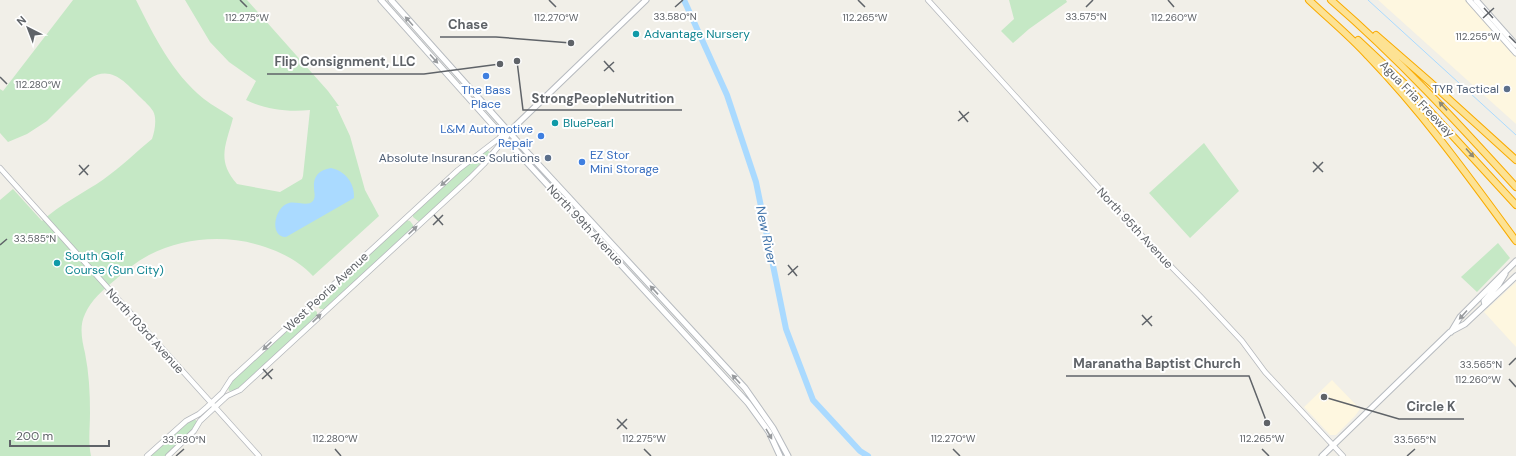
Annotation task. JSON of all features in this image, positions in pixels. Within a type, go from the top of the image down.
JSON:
[{"type":"highway","name":"Agua Fria Freeway","points":[[1310,0],[1369,49],[1407,86],[1516,205]]},
{"type":"highway","points":[[1310,0],[1368,56],[1407,100],[1456,159],[1516,241]]},
{"type":"highway","name":"Agua Fria Freeway","points":[[1331,0],[1405,68],[1439,102],[1516,187]]},
{"type":"highway","points":[[1341,9],[1358,19],[1516,160]]},
{"type":"main road","name":"North 99th Avenue","points":[[381,0],[504,137],[748,403],[768,432],[780,456]]},
{"type":"main road","name":"North 99th Avenue","points":[[391,0],[509,132],[753,399],[773,428],[788,456]]},
{"type":"main road","name":"West Peoria Avenue","points":[[509,132],[646,0]]},
{"type":"main road","points":[[1469,0],[1516,53]]},
{"type":"main road","points":[[1476,0],[1516,44]]},
{"type":"main road","points":[[456,83],[461,78]]},
{"type":"main road","points":[[1322,456],[1450,332],[1460,316],[1516,261]]},
{"type":"main road","points":[[1485,305],[1484,301],[1499,284],[1507,270]]},
{"type":"main road","points":[[631,276],[636,271]]},
{"type":"main road","points":[[1450,332],[1465,324],[1516,276]]},
{"type":"street","name":"North 95th Avenue","points":[[928,0],[1154,250],[1242,341],[1265,372],[1343,456]]},
{"type":"street","name":"West Peoria Avenue","points":[[147,456],[186,421],[241,388],[470,178],[509,132]]},
{"type":"street","name":"West Peoria Avenue","points":[[168,456],[194,431],[231,379],[458,170],[504,137]]},
{"type":"street","name":"North 103rd Avenue","points":[[0,168],[258,456]]},
{"type":"shaded area","points":[[1378,0],[1467,0],[1516,56],[1516,124]]},
{"type":"shaded area","points":[[1516,282],[1516,347],[1484,312]]},
{"type":"shaded area","points":[[1332,380],[1360,409],[1336,435],[1330,435],[1304,407]]},
{"type":"green space","name":"South Golf Course (Sun City)","points":[[73,0],[136,0],[157,40],[182,78],[204,99],[233,118],[224,152],[227,167],[237,184],[280,192],[302,179],[310,110],[278,110],[246,100],[256,81],[229,62],[210,42],[185,0],[247,0],[328,91],[339,106],[336,106],[350,136],[365,190],[379,216],[313,276],[305,268],[276,251],[261,245],[245,242],[212,239],[196,240],[164,248],[149,255],[123,273],[106,288],[91,304],[83,319],[82,334],[89,383],[89,440],[91,456],[0,456],[0,200],[13,189],[42,221],[56,209],[116,170],[152,139],[155,128],[154,114],[149,105],[124,81],[111,74],[104,74],[97,75],[89,79],[47,121],[27,134],[8,142],[0,133],[0,89],[3,91]]},
{"type":"green space","points":[[1009,0],[1066,0],[1067,2],[1029,29],[1013,43],[1001,31],[1014,19]]},
{"type":"green space","points":[[1204,143],[1239,191],[1190,238],[1149,193]]},
{"type":"green space","points":[[487,150],[490,152],[489,154],[467,178],[420,221],[413,217],[413,214],[458,172]]},
{"type":"green space","points":[[406,220],[410,221],[413,228],[324,309],[320,309],[317,302]]},
{"type":"green space","points":[[1498,243],[1510,258],[1477,292],[1461,277]]},
{"type":"green space","points":[[312,308],[317,312],[317,316],[240,387],[236,390],[229,391],[228,387],[232,381]]},
{"type":"green space","points":[[194,419],[197,421],[191,432],[165,456],[150,456],[187,422]]},
{"type":"water","points":[[331,168],[341,172],[348,178],[353,187],[354,198],[286,237],[281,236],[277,232],[276,227],[277,216],[280,210],[289,203],[311,203],[315,196],[314,184],[316,177],[323,170]]},
{"type":"waterway","name":"New River","points":[[684,0],[727,95],[756,182],[786,329],[813,400],[860,451],[868,456]]},
{"type":"waterway","points":[[1368,0],[1516,135]]},
{"type":"place","name":"Advantage Nursery","points":[[636,34]]},
{"type":"place","name":"Chase","points":[[571,43]]},
{"type":"place","name":"StrongPeopleNutrition","points":[[517,61]]},
{"type":"place","name":"Flip Consignment, LLC","points":[[500,64]]},
{"type":"place","name":"The Bass Place","points":[[486,76]]},
{"type":"place","name":"TYR Tactical","points":[[1507,89]]},
{"type":"place","name":"BluePearl","points":[[555,123]]},
{"type":"place","name":"L&M Automotive Repair","points":[[541,136]]},
{"type":"place","name":"Absolute Insurance Solutions","points":[[548,158]]},
{"type":"place","name":"EZ Stor Mini Storage","points":[[582,162]]},
{"type":"place","name":"South Golf Course (Sun City)","points":[[57,263]]},
{"type":"place","name":"Circle K","points":[[1324,397]]},
{"type":"place","name":"Maranatha Baptist Church","points":[[1267,423]]}]
